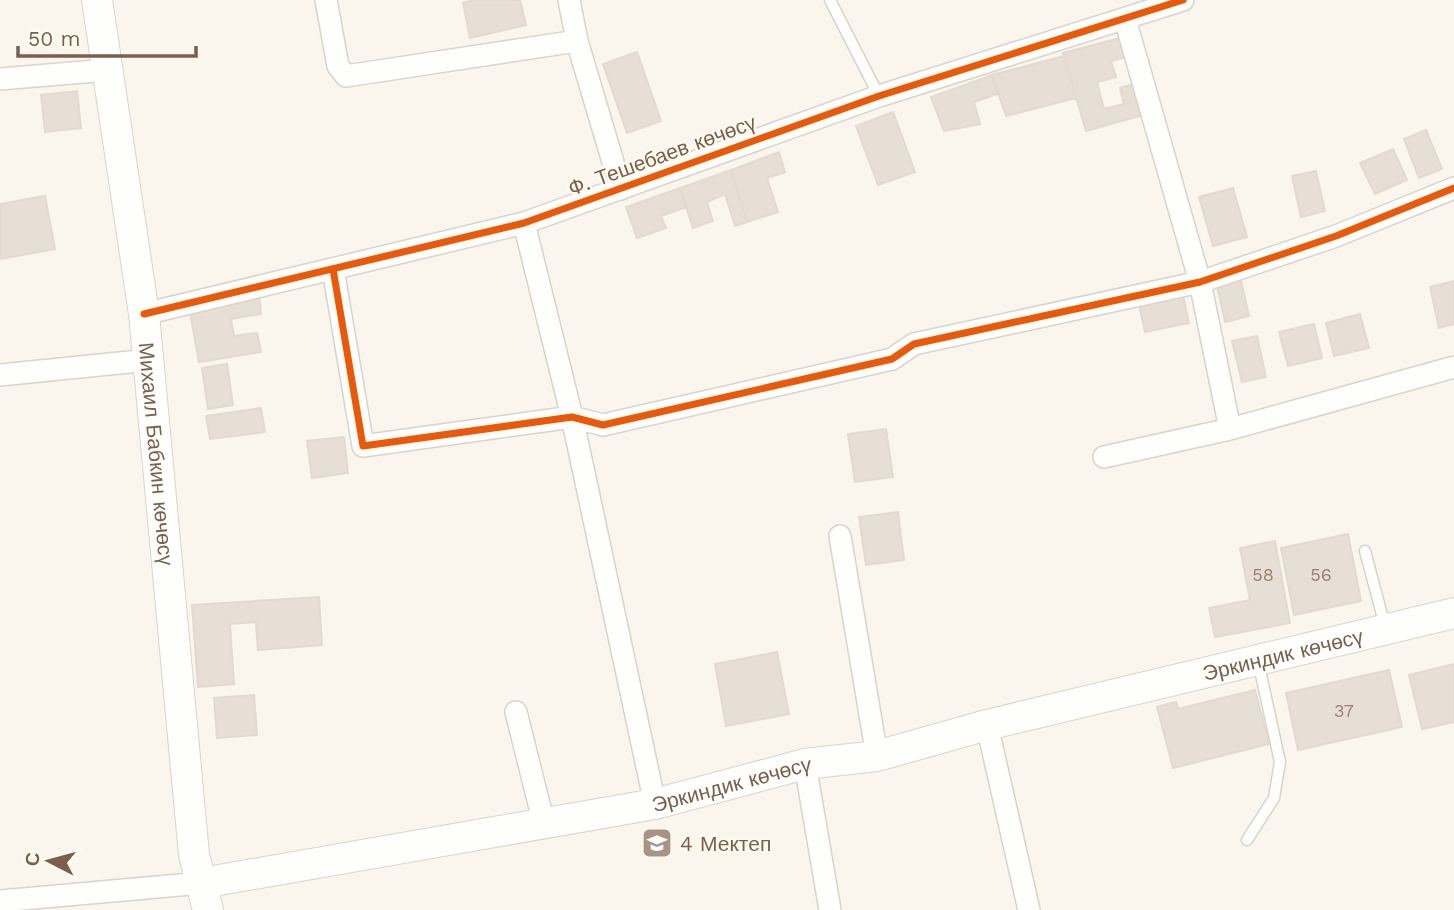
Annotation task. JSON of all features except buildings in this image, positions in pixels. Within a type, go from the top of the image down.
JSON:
[{"type":"main road","name":"Михаил Бабкин көчөсү","points":[[96,0],[144,314],[194,855],[205,896]]},
{"type":"main road","name":"Эркиндик көчөсү","points":[[205,896],[544,824],[655,804],[805,764],[877,756],[987,725],[1454,613]]},
{"type":"street","points":[[326,0],[338,66],[346,76],[577,41]]},
{"type":"street","points":[[569,0],[577,41],[621,189]]},
{"type":"street","name":"Ф. Тешебаев көчөсү","points":[[144,314],[524,223],[879,96],[1183,0]]},
{"type":"street","points":[[1125,19],[1200,282],[1230,429]]},
{"type":"street","points":[[0,79],[107,70]]},
{"type":"street","points":[[333,269],[363,446],[572,417],[603,425],[892,359],[914,344],[1200,282],[1336,236],[1454,188]]},
{"type":"street","points":[[524,223],[572,417],[655,804]]},
{"type":"street","points":[[0,375],[149,360]]},
{"type":"street","points":[[1104,457],[1230,429],[1454,367]]},
{"type":"street","points":[[840,536],[877,756]]},
{"type":"street","points":[[516,712],[544,824]]},
{"type":"street","points":[[987,725],[1029,910]]},
{"type":"street","points":[[805,764],[830,910]]},
{"type":"street","name":"Эркиндик көчөсү","points":[[0,901],[26,904],[205,896]]},
{"type":"lane","points":[[831,0],[879,96]]},
{"type":"lane","points":[[1365,551],[1386,629]]},
{"type":"lane","points":[[1247,840],[1275,798],[1280,762],[1258,660]]},
{"type":"cycle path","points":[[144,314],[524,223],[879,96],[1183,0]]},
{"type":"cycle path","points":[[333,269],[363,446],[572,417],[603,425],[892,359],[914,344],[1200,282],[1336,236],[1454,188]]},
{"type":"place","name":"4 Мектеп","points":[[657,843]]}]
